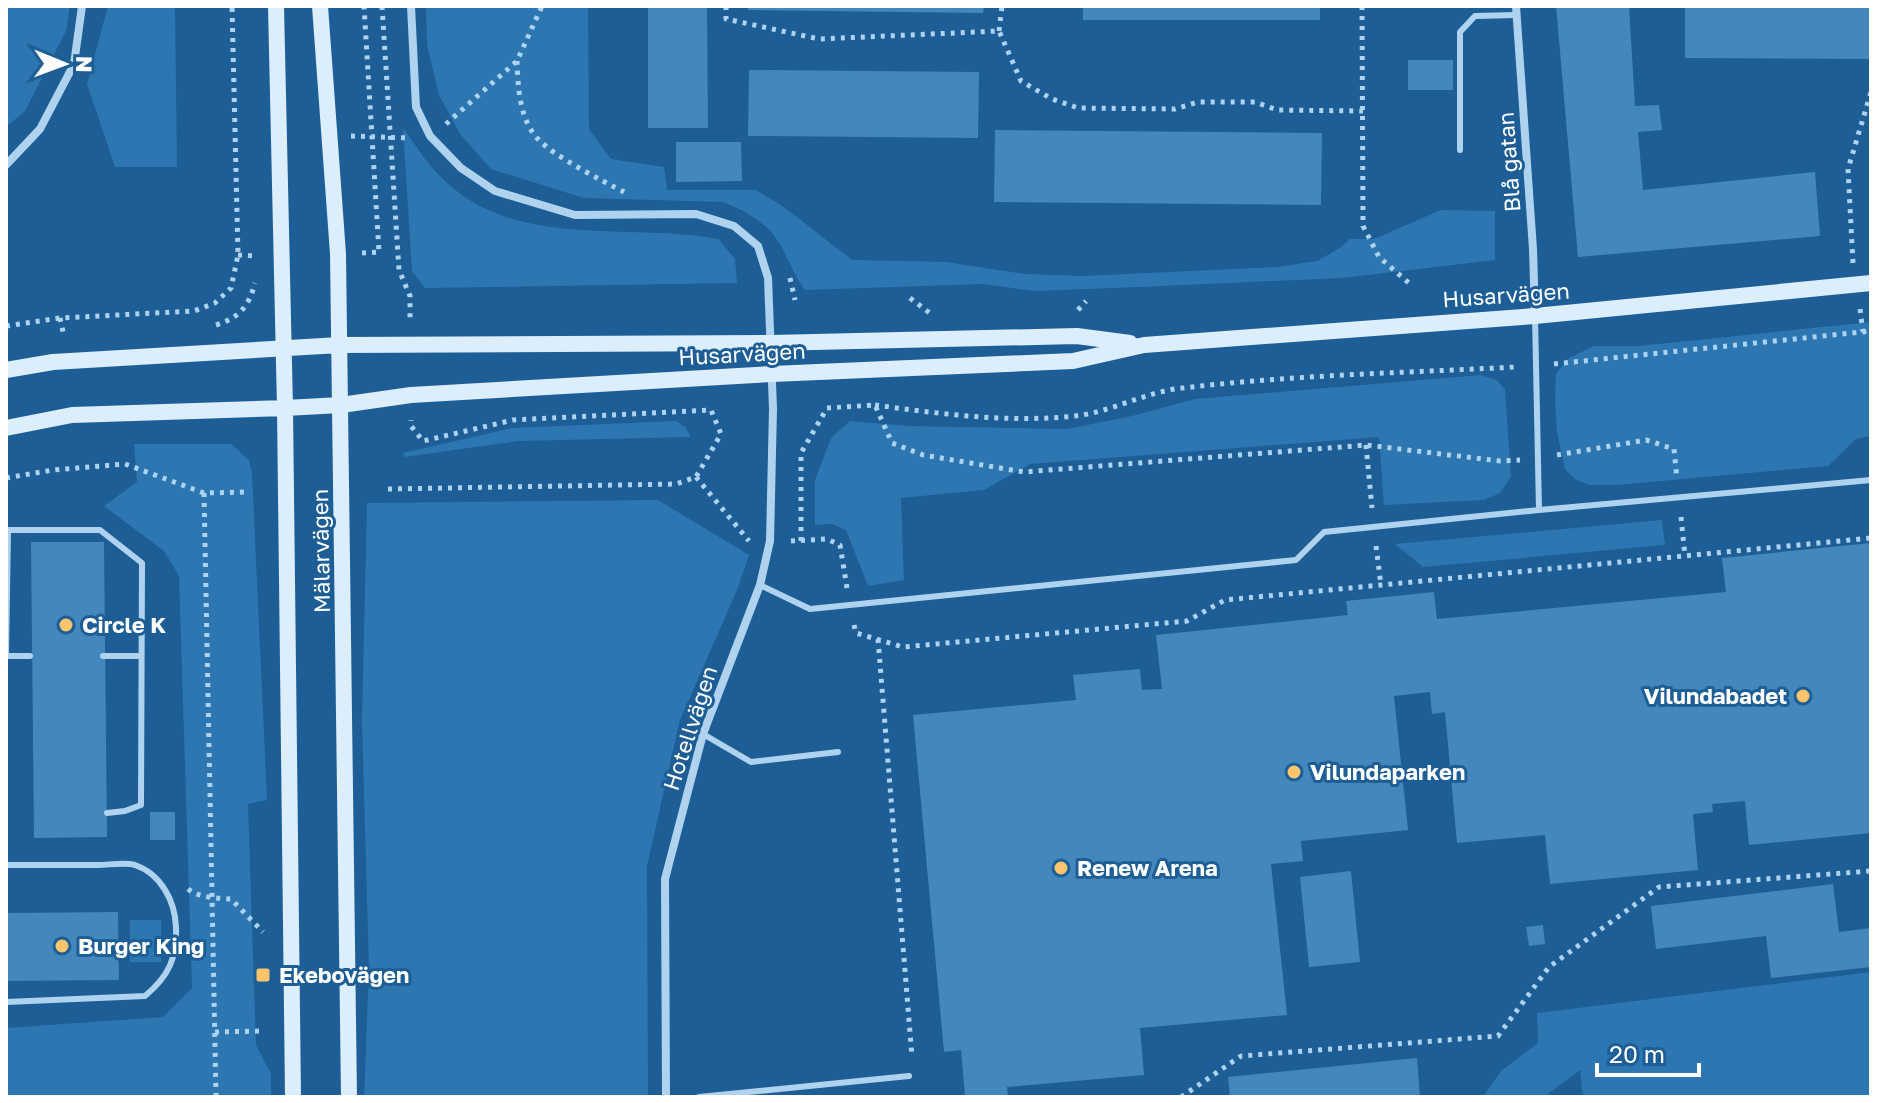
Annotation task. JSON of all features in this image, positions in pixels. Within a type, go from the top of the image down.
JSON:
[{"type":"street","points":[[6,165],[40,129],[74,64],[82,6]]},
{"type":"street","name":"Mälarvägen","points":[[276,6],[285,408],[293,1097]]},
{"type":"street","name":"Mälarvägen","points":[[320,6],[336,214],[340,345],[349,1097]]},
{"type":"street","points":[[411,6],[416,107],[430,136]]},
{"type":"street","name":"Blå gatan","points":[[1516,10],[1535,316]]},
{"type":"street","name":"Hotellvägen","points":[[430,136],[461,168],[495,191],[575,215],[696,214],[734,226],[758,246],[768,278],[772,374],[770,541],[760,585],[703,734],[665,879],[666,1097]]},
{"type":"street","name":"Husarvägen","points":[[285,408],[341,405],[411,395],[772,374],[1073,361],[1144,345],[1535,316],[1864,284]]},
{"type":"street","name":"Husarvägen","points":[[284,348],[1077,336],[1144,345]]},
{"type":"street","points":[[6,370],[53,362],[284,348]]},
{"type":"street","points":[[6,428],[72,415],[285,408]]},
{"type":"lane","points":[[1460,150],[1460,32],[1475,16],[1516,10]]},
{"type":"lane","points":[[1535,316],[1539,510]]},
{"type":"lane","points":[[760,585],[810,609],[1296,560],[1324,532],[1871,480]]},
{"type":"lane","points":[[30,656],[6,656],[7,530],[100,530],[142,563],[141,805],[107,813]]},
{"type":"lane","points":[[103,656],[140,656]]},
{"type":"lane","points":[[703,734],[751,762],[838,752]]},
{"type":"lane","points":[[6,865],[133,864],[154,876],[168,892],[176,920],[176,949],[160,984],[145,996],[6,1002]]},
{"type":"lane","points":[[699,1097],[909,1076]]},
{"type":"path","points":[[6,326],[60,318],[194,311],[215,303],[231,288],[238,255],[232,6]]},
{"type":"path","points":[[364,6],[379,252]]},
{"type":"path","points":[[382,6],[399,270],[410,296],[410,344]]},
{"type":"path","points":[[349,136],[373,135],[390,139],[430,136],[517,61],[542,6]]},
{"type":"path","points":[[726,6],[726,19],[819,39],[999,31]]},
{"type":"path","points":[[1002,6],[999,31],[1021,81],[1052,99],[1078,108],[1175,109],[1198,102],[1255,102],[1277,110],[1363,111]]},
{"type":"path","points":[[1362,6],[1363,226],[1379,257],[1410,284]]},
{"type":"path","points":[[517,61],[518,91],[527,122],[538,139],[563,157],[634,197]]},
{"type":"path","points":[[1863,332],[1864,284],[1850,242],[1848,169],[1871,92]]},
{"type":"path","points":[[257,256],[257,266]]},
{"type":"path","points":[[788,272],[794,286],[795,300]]},
{"type":"path","points":[[213,327],[234,319],[250,301],[257,276]]},
{"type":"path","points":[[910,298],[935,317]]},
{"type":"path","points":[[1078,310],[1086,301]]},
{"type":"path","points":[[60,318],[64,338],[79,336]]},
{"type":"path","points":[[801,541],[801,453],[827,408],[875,405],[960,417],[1075,416],[1171,390],[1300,377],[1534,366],[1871,331]]},
{"type":"path","points":[[388,489],[676,484],[696,477],[721,434],[711,410],[513,420],[423,441],[411,426],[411,395]]},
{"type":"path","points":[[875,405],[892,443],[923,455],[1024,472],[1366,445]]},
{"type":"path","points":[[6,478],[53,470],[125,464],[204,493],[248,492]]},
{"type":"path","points":[[696,477],[748,541],[827,539],[840,545],[856,633],[903,647],[1187,621],[1225,600],[1871,538]]},
{"type":"path","points":[[204,493],[216,1097]]},
{"type":"path","points":[[878,639],[912,1059],[909,1076]]},
{"type":"path","points":[[1181,1097],[1241,1056],[1498,1036],[1549,967],[1659,887],[1871,871]]},
{"type":"path","points":[[212,897],[231,899],[263,932]]},
{"type":"path","points":[[215,1032],[265,1031]]},
{"type":"shaded area","points":[[6,6],[70,6],[66,31],[25,111],[6,127]]},
{"type":"shaded area","points":[[108,6],[175,6],[177,167],[115,167],[87,84]]},
{"type":"shaded area","points":[[426,6],[588,6],[589,129],[611,159],[664,167],[667,190],[756,190],[784,207],[852,260],[946,262],[1025,274],[1083,276],[1277,267],[1317,261],[1350,239],[1374,239],[1441,210],[1495,211],[1495,260],[1342,278],[1139,287],[1034,291],[983,284],[805,290],[767,228],[750,215],[723,202],[584,198],[491,169],[460,134],[439,95],[427,45]]},
{"type":"shaded area","points":[[403,128],[441,177],[470,200],[502,216],[537,225],[573,229],[683,234],[718,239],[735,259],[737,283],[425,288],[412,271]]},
{"type":"shaded area","points":[[1871,322],[1871,436],[1856,439],[1828,466],[1616,485],[1589,485],[1575,479],[1565,469],[1557,432],[1555,399],[1556,374],[1569,358],[1594,346],[1639,346]]},
{"type":"shaded area","points":[[1481,375],[1497,380],[1505,390],[1511,477],[1500,493],[1484,500],[1384,505],[1379,437],[1030,464],[984,490],[901,498],[904,580],[868,586],[846,530],[832,524],[815,525],[815,480],[831,438],[850,421],[908,426],[1067,429],[1195,399]]},
{"type":"shaded area","points":[[676,421],[685,427],[691,437],[519,441],[404,457],[403,453],[512,428]]},
{"type":"shaded area","points":[[134,444],[231,444],[249,460],[252,472],[267,800],[248,804],[256,1045],[271,1074],[271,1097],[6,1097],[6,1028],[163,1017],[192,988],[179,576],[164,551],[104,506],[137,482]]},
{"type":"shaded area","points":[[658,500],[749,555],[737,590],[680,720],[647,866],[648,1097],[364,1097],[369,970],[362,721],[367,503]]},
{"type":"shaded area","points":[[1662,520],[1665,545],[1423,567],[1395,544]]},
{"type":"shaded area","points":[[130,920],[161,920],[161,962],[130,962]]},
{"type":"shaded area","points":[[1871,972],[1871,1097],[1583,1097],[1580,1070],[1544,1097],[1483,1097],[1501,1071],[1538,1043],[1537,1013]]},
{"type":"building","points":[[648,6],[707,6],[708,128],[648,128]]},
{"type":"building","points":[[748,6],[984,6],[983,13],[748,10]]},
{"type":"building","points":[[1083,6],[1320,6],[1320,20],[1083,20]]},
{"type":"building","points":[[1556,6],[1629,6],[1635,106],[1659,105],[1662,130],[1638,132],[1643,190],[1815,172],[1820,236],[1578,257]]},
{"type":"building","points":[[1685,6],[1871,6],[1870,59],[1685,58]]},
{"type":"building","points":[[1408,60],[1453,60],[1453,90],[1408,90]]},
{"type":"building","points":[[749,70],[979,72],[978,138],[748,136]]},
{"type":"building","points":[[995,130],[1322,133],[1321,205],[994,202]]},
{"type":"building","points":[[676,142],[741,142],[742,181],[676,182]]},
{"type":"building","points":[[31,542],[104,542],[107,837],[34,838]]},
{"type":"building","points":[[1871,543],[1871,833],[1749,845],[1745,801],[1712,804],[1713,812],[1693,814],[1698,870],[1550,884],[1545,835],[1457,843],[1445,712],[1432,714],[1430,692],[1394,696],[1408,830],[1301,841],[1303,861],[1271,864],[1287,1015],[1140,1028],[1144,1075],[1007,1087],[1008,1097],[965,1097],[961,1050],[944,1052],[913,715],[1076,700],[1073,675],[1140,669],[1142,690],[1162,689],[1156,635],[1348,615],[1346,601],[1434,592],[1437,619],[1726,592],[1722,558]]},
{"type":"building","points":[[150,812],[175,812],[175,840],[150,840]]},
{"type":"building","points":[[1351,871],[1360,962],[1309,967],[1300,877]]},
{"type":"building","points":[[1833,884],[1839,932],[1871,928],[1871,967],[1771,978],[1766,936],[1656,949],[1651,906]]},
{"type":"building","name":"Burger King","points":[[118,912],[119,980],[6,981],[6,913]]},
{"type":"building","points":[[1543,925],[1545,944],[1529,946],[1526,927]]},
{"type":"building","points":[[1417,1058],[1420,1097],[1230,1097],[1228,1077]]},
{"type":"place","name":"Circle K","points":[[66,625]]},
{"type":"place","name":"Vilundabadet","points":[[1803,696]]},
{"type":"place","name":"Vilundaparken","points":[[1294,772]]},
{"type":"place","name":"Renew Arena","points":[[1061,868]]},
{"type":"place","name":"Burger King","points":[[62,946]]},
{"type":"place","name":"Ekebovägen","points":[[263,975]]}]
